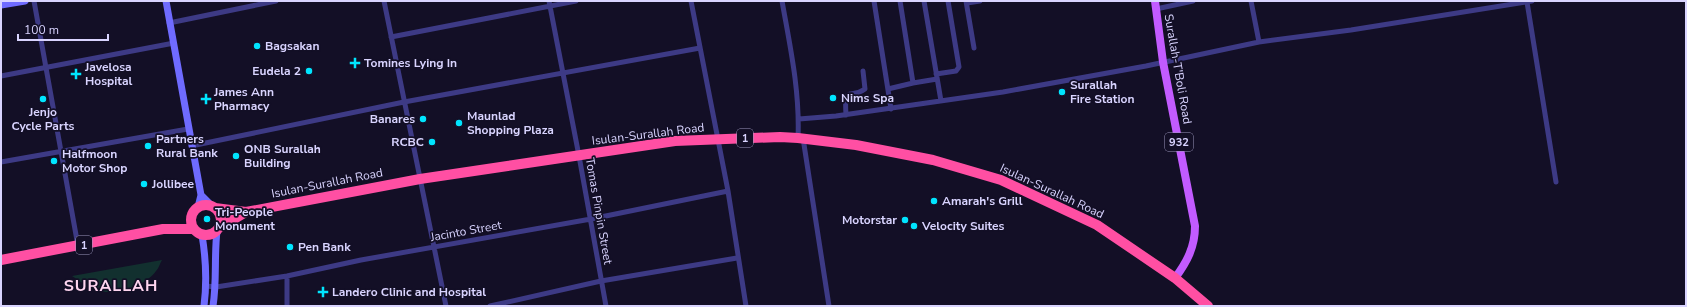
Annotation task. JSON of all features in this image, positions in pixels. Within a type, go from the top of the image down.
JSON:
[{"type":"highway","name":"Isulan-Surallah Road","points":[[213,206],[246,212],[420,179],[675,141],[717,138],[800,138],[856,145],[933,160],[1001,180],[1097,225],[1175,278],[1205,305]]},
{"type":"highway","name":"1","points":[[167,228],[207,204],[213,206]]},
{"type":"highway","points":[[213,206],[221,215],[222,220],[218,230]]},
{"type":"highway","points":[[195,211],[191,219],[198,232]]},
{"type":"highway","name":"Isulan-Surallah Road","points":[[218,230],[246,212]]},
{"type":"highway","name":"1","points":[[1,260],[167,228],[198,232],[207,235],[218,230]]},
{"type":"main road","name":"Surallah-T'Boli Road","points":[[1155,5],[1163,62],[1195,226],[1195,237],[1192,248],[1184,266],[1175,278]]},
{"type":"street","points":[[1,5],[24,1]]},
{"type":"street","points":[[34,1],[62,150],[78,246]]},
{"type":"street","points":[[166,1],[191,146],[201,194],[195,211]]},
{"type":"street","points":[[169,23],[276,1]]},
{"type":"street","points":[[384,1],[446,306]]},
{"type":"street","points":[[391,37],[549,3],[576,1]]},
{"type":"street","points":[[691,1],[728,191],[746,306]]},
{"type":"street","points":[[782,1],[796,80],[800,138],[830,306]]},
{"type":"street","points":[[874,1],[892,109]]},
{"type":"street","points":[[900,1],[913,83]]},
{"type":"street","points":[[924,1],[941,101]]},
{"type":"street","points":[[888,89],[956,71],[959,67],[948,1]]},
{"type":"street","points":[[974,48],[967,2],[980,1]]},
{"type":"street","points":[[1155,5],[1193,1]]},
{"type":"street","points":[[1251,1],[1258,42]]},
{"type":"street","points":[[799,119],[892,109],[1003,92],[1146,66],[1258,42],[1351,30],[1529,1],[1556,182]]},
{"type":"street","name":"Tomas Pinpin Street","points":[[549,3],[606,306]]},
{"type":"street","points":[[1,76],[174,43]]},
{"type":"street","points":[[191,146],[404,102],[700,48]]},
{"type":"street","points":[[846,115],[846,97],[850,93],[864,91],[865,89],[863,71]]},
{"type":"street","points":[[1,162],[62,150],[188,129]]},
{"type":"street","name":"Jacinto Street","points":[[206,286],[216,287],[287,276],[433,247],[590,219],[728,191]]},
{"type":"street","points":[[201,194],[213,206]]},
{"type":"street","points":[[213,306],[216,287],[215,249],[218,230]]},
{"type":"street","points":[[198,232],[205,255],[206,286],[204,306]]},
{"type":"street","points":[[490,306],[601,281],[738,258]]},
{"type":"street","points":[[287,276],[287,306]]},
{"type":"green space","points":[[162,260],[152,276],[140,284],[119,291],[106,292],[97,290],[72,276]]},
{"type":"place","name":"Bagsakan","points":[[257,46]]},
{"type":"place","name":"Tomines Lying In","points":[[355,63]]},
{"type":"place","name":"Eudela 2","points":[[309,71]]},
{"type":"place","name":"Javelosa Hospital","points":[[76,74]]},
{"type":"place","name":"Surallah Fire Station","points":[[1062,92]]},
{"type":"place","name":"Nims Spa","points":[[833,98]]},
{"type":"place","name":"Jenjo Cycle Parts","points":[[43,99]]},
{"type":"place","name":"James Ann Pharmacy","points":[[206,99]]},
{"type":"place","name":"Banares","points":[[423,119]]},
{"type":"place","name":"Maunlad Shopping Plaza","points":[[459,123]]},
{"type":"place","name":"RCBC","points":[[432,142]]},
{"type":"place","name":"Partners Rural Bank","points":[[148,146]]},
{"type":"place","name":"ONB Surallah Building","points":[[236,156]]},
{"type":"place","name":"Halfmoon Motor Shop","points":[[54,161]]},
{"type":"place","name":"Jollibee","points":[[144,184]]},
{"type":"place","name":"Amarah's Grill","points":[[934,201]]},
{"type":"place","name":"Tri-People Monument","points":[[207,219]]},
{"type":"place","name":"Motorstar","points":[[905,220]]},
{"type":"place","name":"Velocity Suites","points":[[914,226]]},
{"type":"place","name":"Pen Bank","points":[[290,247]]},
{"type":"place","name":"Landero Clinic and Hospital","points":[[323,292]]},
{"type":"district","name":"SURALLAH","points":[[111,285]]}]
